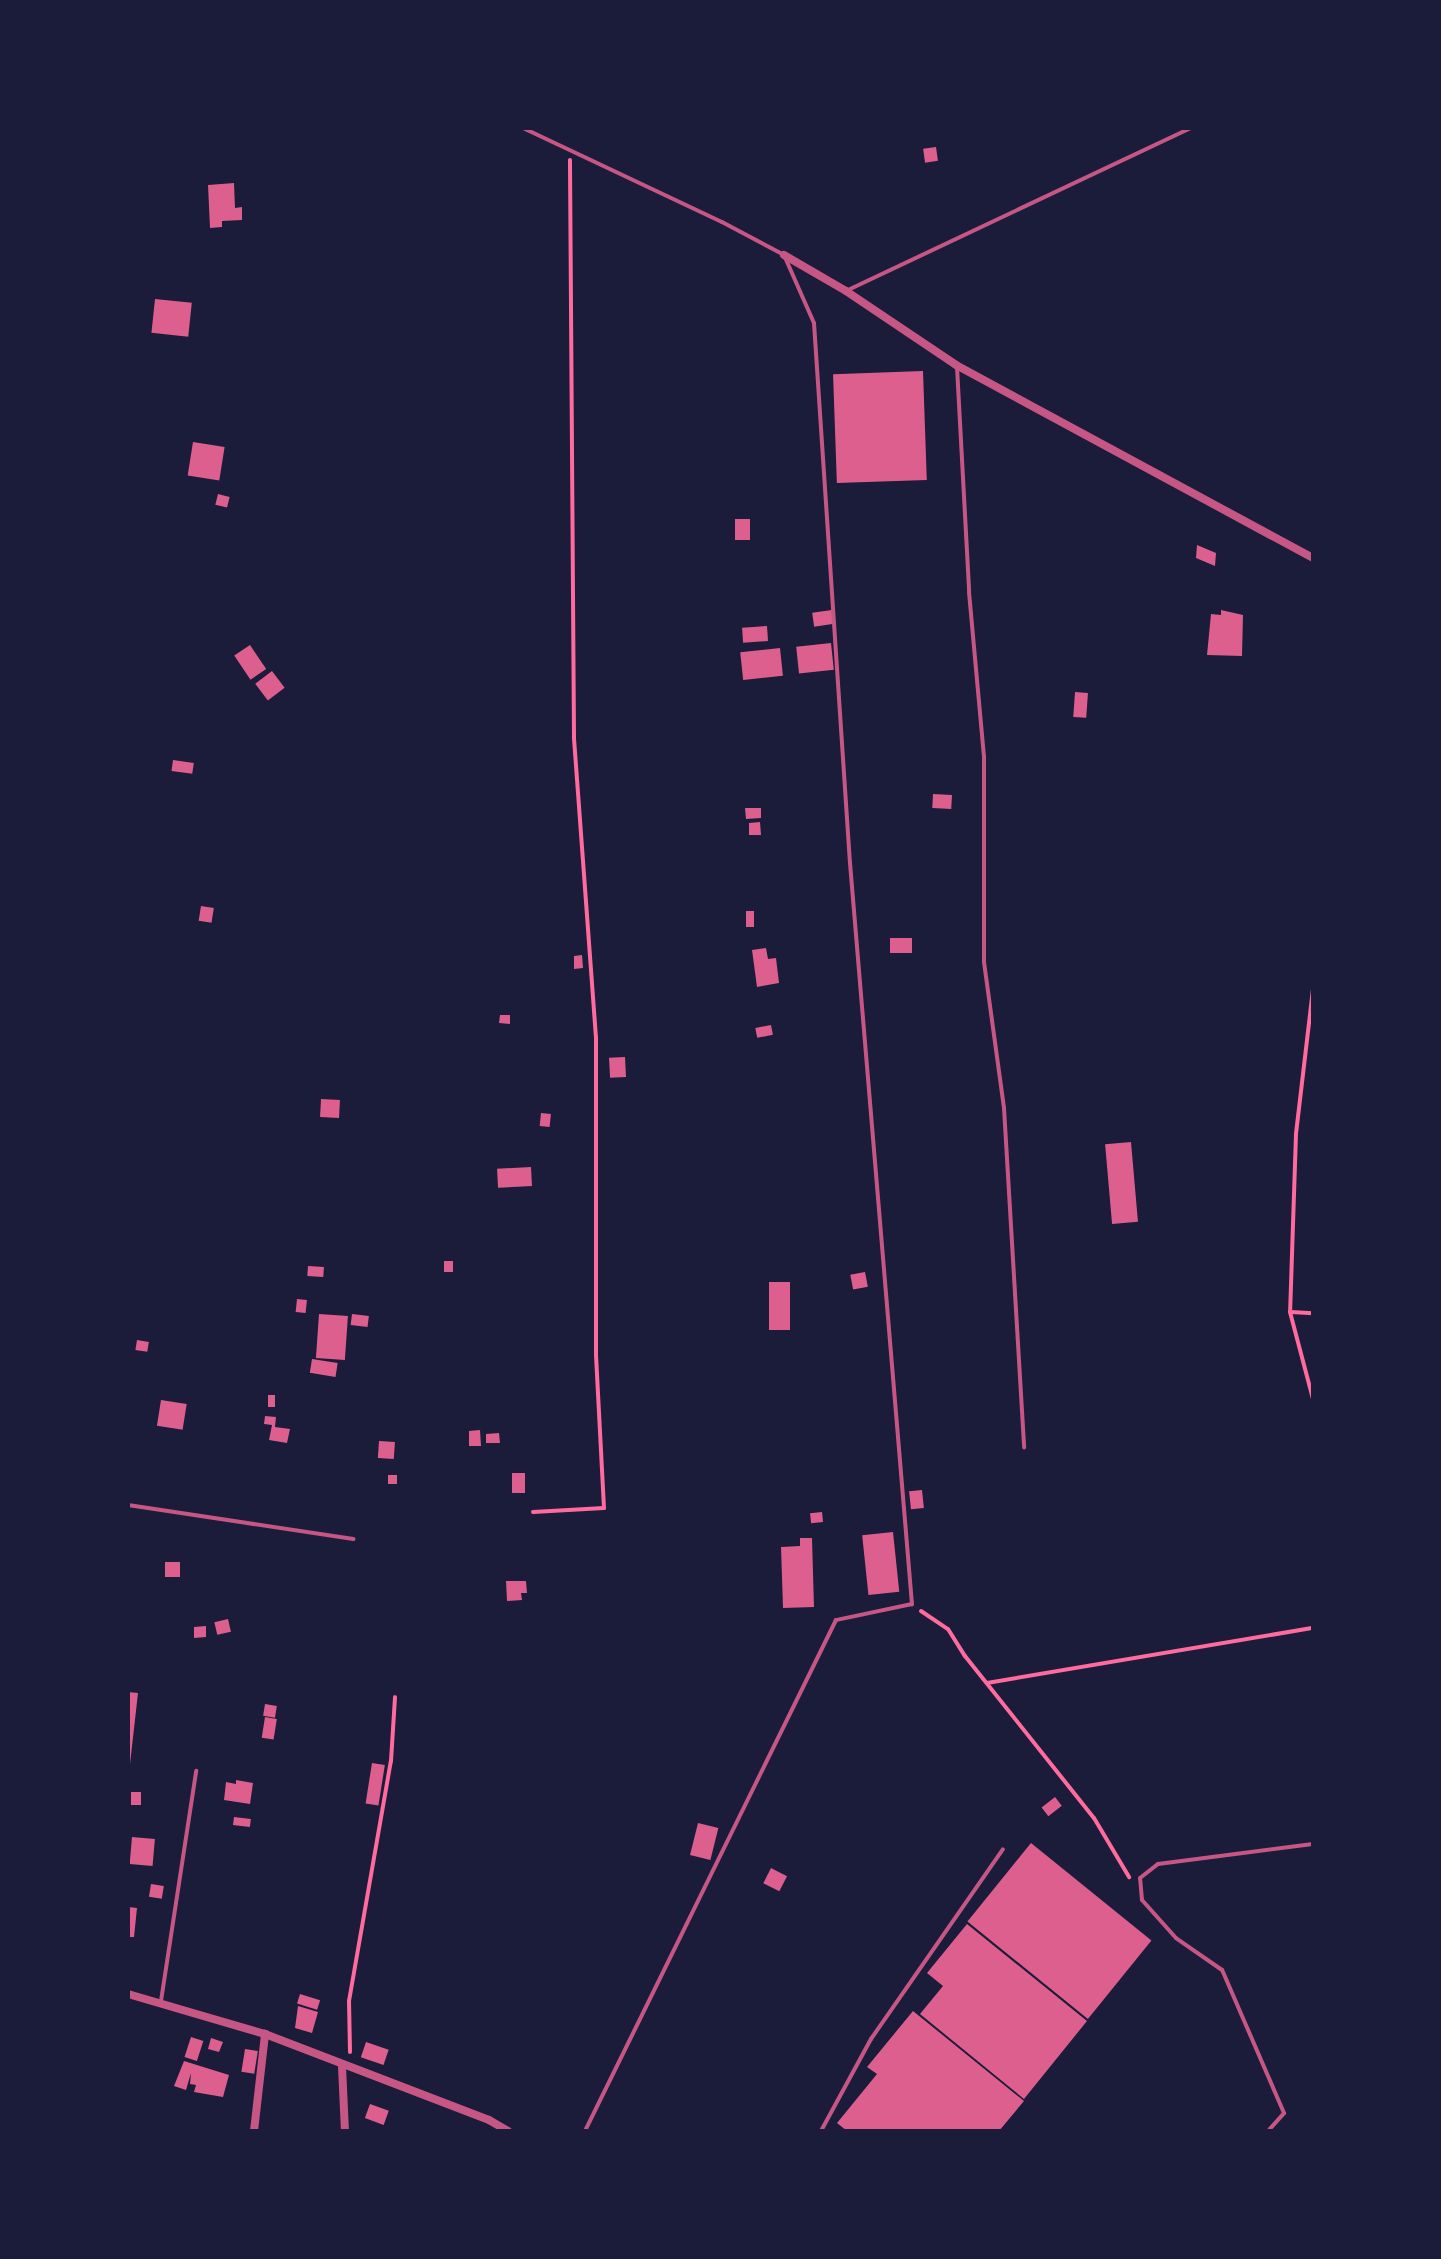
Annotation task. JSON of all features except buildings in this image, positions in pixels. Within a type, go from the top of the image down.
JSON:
[{"type":"street","points":[[784,255],[846,291],[956,365],[1313,558]]},
{"type":"street","points":[[128,1994],[265,2034],[489,2120],[508,2131]]},
{"type":"street","points":[[254,2131],[265,2034]]},
{"type":"street","points":[[345,2131],[346,2066]]},
{"type":"lane","points":[[523,128],[722,222],[784,255],[814,323],[850,863],[912,1604],[836,1620],[585,2131]]},
{"type":"lane","points":[[1175,128],[1176,136]]},
{"type":"lane","points":[[846,291],[1190,128]]},
{"type":"lane","points":[[956,365],[969,592],[984,756],[984,962],[1004,1108],[1024,1447]]},
{"type":"lane","points":[[128,1505],[353,1539]]},
{"type":"lane","points":[[161,2002],[196,1771]]},
{"type":"lane","points":[[1268,2131],[1284,2113],[1222,1970],[1176,1938],[1142,1900],[1140,1878],[1158,1864],[1313,1844]]},
{"type":"lane","points":[[821,2131],[871,2039],[1003,1849]]},
{"type":"path","points":[[533,1512],[604,1508],[596,1354],[596,1038],[574,737],[570,150]]},
{"type":"path","points":[[1313,989],[1296,1134],[1290,1312],[1313,1399]]},
{"type":"path","points":[[1290,1312],[1313,1313]]},
{"type":"path","points":[[912,1604],[948,1629],[1094,1818],[1142,1900]]},
{"type":"path","points":[[987,1683],[1313,1628]]},
{"type":"path","points":[[346,2066],[349,2001],[391,1761],[395,1697]]}]
